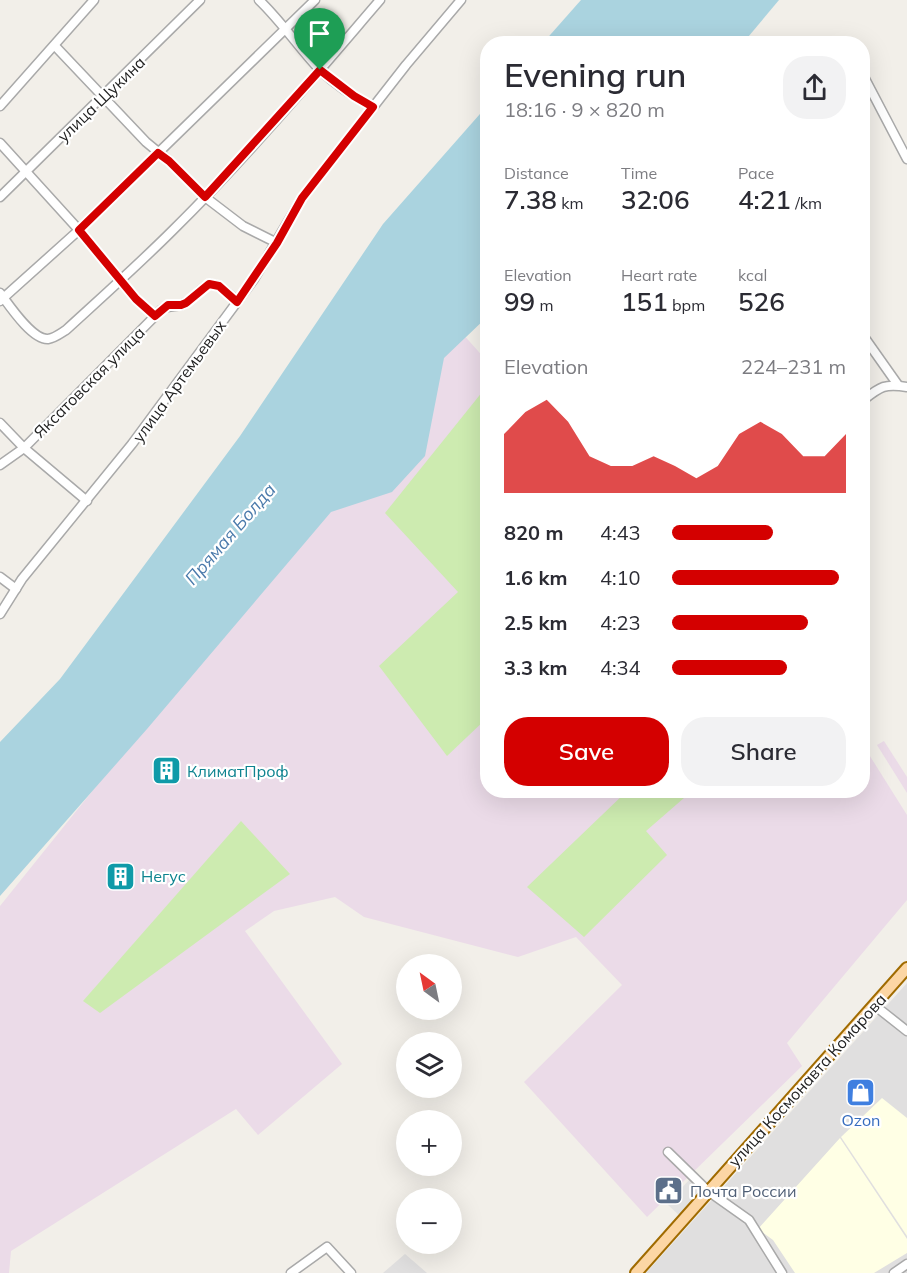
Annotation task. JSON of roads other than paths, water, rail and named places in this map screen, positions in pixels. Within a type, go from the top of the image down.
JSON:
[{"type":"main road","name":"улица Космонавта Комарова","points":[[636,1273],[907,968]]},
{"type":"street","points":[[0,106],[94,0]]},
{"type":"street","name":"улица Щукина","points":[[0,197],[200,0]]},
{"type":"street","points":[[259,0],[287,29],[320,70],[354,96],[373,107]]},
{"type":"street","points":[[315,0],[79,230],[1,298],[33,333],[40,338],[48,339],[66,330],[120,280],[205,197],[380,0]]},
{"type":"street","name":"улица Артемьевых","points":[[0,614],[16,589],[132,444],[237,302],[277,243],[302,198],[461,0]]},
{"type":"street","points":[[55,46],[102,97],[205,197],[243,226],[277,243]]},
{"type":"street","points":[[870,88],[907,159]]},
{"type":"street","points":[[0,143],[79,230],[136,299],[155,316]]},
{"type":"street","name":"Яксатовская улица","points":[[0,465],[24,448],[168,305],[186,303],[209,284],[219,286],[237,302]]},
{"type":"street","points":[[870,344],[902,386]]},
{"type":"street","points":[[870,395],[882,386],[902,386]]},
{"type":"street","points":[[0,423],[24,448],[87,501]]},
{"type":"street","points":[[0,577],[16,589]]},
{"type":"street","points":[[874,1005],[907,1031]]},
{"type":"street","points":[[668,1152],[708,1191],[749,1220],[782,1273]]},
{"type":"street","points":[[291,1273],[327,1246],[351,1273]]},
{"type":"street","points":[[894,1273],[907,1264]]},
{"type":"water","points":[[581,0],[779,0],[749,36],[549,36]]},
{"type":"water","name":"Прямая Болда","points":[[480,114],[480,324],[444,358],[425,456],[392,492],[331,512],[147,729],[0,896],[0,742],[60,679],[240,436],[383,224]]},
{"type":"place","name":"КлиматПроф","points":[[166,771]]},
{"type":"place","name":"Негус","points":[[120,876]]},
{"type":"place","name":"Ozon","points":[[861,1092]]},
{"type":"place","name":"Почта России","points":[[669,1191]]}]
